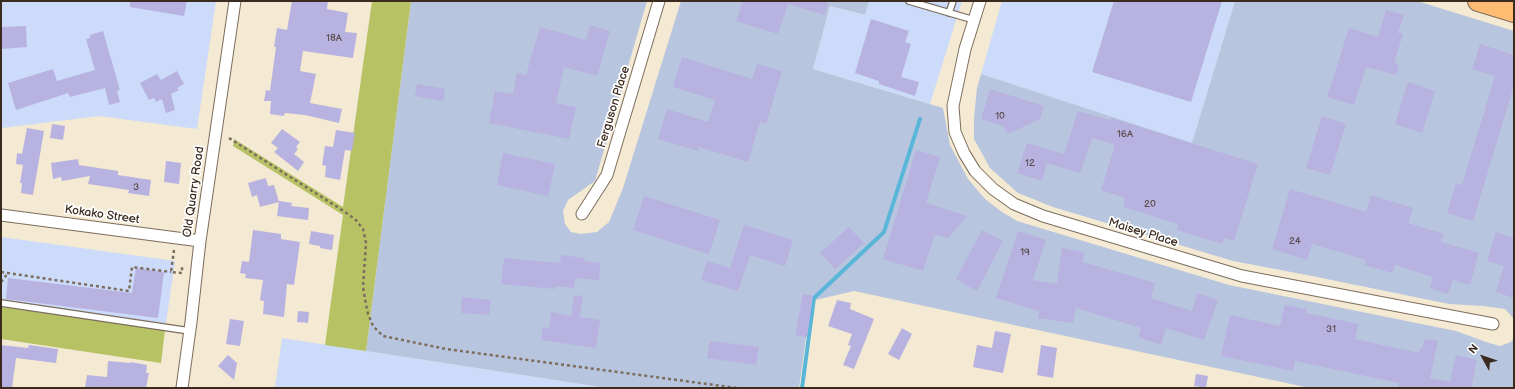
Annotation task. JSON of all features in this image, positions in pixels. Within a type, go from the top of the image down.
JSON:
[{"type":"highway","points":[[1478,1],[1514,12]]},
{"type":"street","name":"Old Quarry Road","points":[[182,388],[200,241],[235,1]]},
{"type":"street","name":"Ferguson Place","points":[[582,214],[607,175],[659,1]]},
{"type":"street","name":"Maisey Place","points":[[980,1],[965,49],[953,106],[955,132],[964,153],[975,171],[993,189],[1014,204],[1043,216],[1242,276],[1493,324]]},
{"type":"street","name":"Kokako Street","points":[[1,215],[200,241]]},
{"type":"lane","points":[[909,1],[974,20]]},
{"type":"lane","points":[[949,13],[953,1]]},
{"type":"lane","points":[[1,303],[190,331]]},
{"type":"path","points":[[229,138],[342,210],[355,219],[363,229],[366,243],[363,287],[364,299],[373,326],[382,336],[446,349],[737,388]]},
{"type":"path","points":[[171,272],[174,250]]},
{"type":"path","points":[[1,272],[129,291],[132,267],[182,273],[182,267]]},
{"type":"path","points":[[1,282],[8,273]]},
{"type":"shaded area","points":[[1,1],[216,1],[197,129],[99,116],[2,128]]},
{"type":"shaded area","points":[[411,1],[647,1],[595,181],[568,200],[563,211],[565,224],[571,232],[581,234],[597,232],[609,222],[623,188],[681,1],[869,1],[865,15],[830,6],[813,69],[943,108],[950,145],[968,179],[985,199],[1017,221],[1229,285],[1456,331],[1500,346],[1511,342],[1514,337],[1514,388],[1310,388],[854,291],[811,301],[799,388],[607,388],[366,351]]},
{"type":"shaded area","points":[[869,1],[962,1],[930,104],[813,69],[830,6],[864,15]]},
{"type":"shaded area","points":[[1002,1],[1235,1],[1192,144],[981,74]]},
{"type":"shaded area","points":[[1235,1],[1417,1],[1514,31],[1514,319],[1505,309],[1449,304],[1233,261],[1053,207],[1018,193],[990,168],[974,139],[974,117],[977,88],[981,74],[1192,143]]},
{"type":"shaded area","points":[[1,237],[175,261],[165,330],[1,307]]},
{"type":"shaded area","points":[[282,338],[366,351],[607,388],[275,388]]},
{"type":"green space","points":[[372,1],[411,1],[366,351],[325,345],[343,215],[233,146],[234,139],[343,207]]},
{"type":"green space","points":[[1,307],[165,330],[161,363],[1,339]]},
{"type":"building","points":[[130,1],[187,1],[184,16],[130,7]]},
{"type":"building","points":[[292,1],[328,1],[327,9],[348,13],[345,32],[357,33],[353,58],[303,51],[300,71],[316,74],[310,103],[342,109],[339,123],[305,115],[285,113],[284,116],[270,114],[271,101],[264,101],[266,90],[270,91],[277,28],[287,30]]},
{"type":"building","points":[[743,1],[782,1],[788,3],[788,1],[822,1],[828,3],[825,15],[788,4],[778,34],[736,21]]},
{"type":"building","points":[[1114,1],[1222,1],[1191,102],[1092,72]]},
{"type":"building","points":[[1386,10],[1404,15],[1398,33],[1403,34],[1394,63],[1399,65],[1396,75],[1366,67],[1354,105],[1327,97],[1349,28],[1378,37]]},
{"type":"building","points":[[871,19],[909,31],[905,42],[911,44],[901,77],[919,82],[915,96],[879,84],[879,81],[855,73]]},
{"type":"building","points":[[590,25],[610,31],[597,76],[564,67],[556,103],[576,107],[569,139],[489,123],[495,91],[513,94],[517,73],[526,75],[540,27],[586,40]]},
{"type":"building","points":[[26,26],[27,47],[1,49],[1,27]]},
{"type":"building","points":[[103,31],[120,90],[117,91],[120,102],[109,105],[105,88],[70,97],[68,93],[16,110],[8,83],[53,69],[57,81],[95,70],[86,39],[90,38],[90,35]]},
{"type":"building","points":[[1480,44],[1514,55],[1514,85],[1473,221],[1447,213],[1456,184],[1462,185],[1495,76],[1472,69]]},
{"type":"building","points":[[682,57],[752,79],[757,64],[782,71],[766,124],[760,122],[748,162],[699,147],[698,151],[658,139],[667,109],[708,122],[715,100],[673,87]]},
{"type":"building","points":[[177,71],[184,84],[177,88],[179,90],[171,94],[175,110],[166,113],[162,99],[156,102],[154,98],[149,100],[140,83],[157,74],[161,80]]},
{"type":"building","points":[[1408,82],[1435,91],[1422,133],[1395,124]]},
{"type":"building","points":[[417,84],[445,89],[443,101],[415,96]]},
{"type":"building","points":[[990,89],[1044,106],[1040,119],[1008,134],[1003,126],[981,119]]},
{"type":"building","points":[[1078,111],[1110,120],[1111,118],[1258,164],[1234,241],[1224,238],[1222,244],[1177,230],[1178,224],[1123,207],[1125,198],[1101,190],[1115,145],[1092,138],[1080,173],[1047,163],[1042,181],[1017,173],[1027,143],[1064,154]]},
{"type":"building","points":[[1322,116],[1346,124],[1330,175],[1306,168]]},
{"type":"building","points":[[52,124],[65,126],[63,140],[50,138]]},
{"type":"building","points":[[27,128],[44,131],[33,195],[21,193],[22,183],[20,183],[23,165],[16,164],[17,153],[22,154]]},
{"type":"building","points":[[282,129],[300,142],[296,147],[298,149],[294,154],[304,162],[298,171],[274,152],[278,148],[271,143]]},
{"type":"building","points":[[336,130],[355,133],[352,151],[345,150],[340,180],[325,177],[326,166],[322,165],[325,146],[333,147]]},
{"type":"building","points":[[916,150],[940,157],[926,203],[967,216],[948,238],[935,234],[923,271],[883,259]]},
{"type":"building","points":[[503,153],[555,164],[548,196],[497,185]]},
{"type":"building","points":[[78,159],[79,165],[118,171],[118,175],[151,180],[149,196],[128,193],[129,190],[88,184],[90,176],[62,181],[61,177],[53,179],[51,163]]},
{"type":"building","points":[[166,161],[181,163],[179,184],[164,182]]},
{"type":"building","points":[[266,178],[268,186],[274,185],[279,202],[260,207],[257,195],[252,197],[248,183]]},
{"type":"building","points":[[1290,189],[1366,212],[1371,195],[1413,208],[1408,223],[1444,234],[1441,242],[1479,253],[1470,285],[1453,280],[1448,294],[1430,288],[1433,277],[1395,265],[1392,273],[1365,265],[1366,260],[1312,244],[1307,260],[1272,249]]},
{"type":"building","points":[[644,196],[720,220],[709,254],[633,230]]},
{"type":"building","points":[[279,201],[292,203],[291,206],[309,208],[308,220],[277,216]]},
{"type":"building","points":[[744,225],[793,240],[785,266],[750,255],[738,291],[701,280],[707,261],[730,268]]},
{"type":"building","points":[[849,227],[864,243],[835,269],[820,253]]},
{"type":"building","points":[[253,230],[281,234],[281,239],[300,242],[294,285],[287,284],[284,317],[263,314],[264,301],[260,300],[263,280],[245,278],[246,274],[240,273],[242,261],[249,262]]},
{"type":"building","points":[[982,230],[1003,241],[977,291],[956,279]]},
{"type":"building","points":[[311,231],[334,235],[332,250],[309,244]]},
{"type":"building","points":[[1018,231],[1046,240],[1033,280],[1057,284],[1062,248],[1084,252],[1083,262],[1155,283],[1151,298],[1192,311],[1197,293],[1218,300],[1204,340],[1166,328],[1161,345],[1138,337],[1141,328],[1076,308],[1073,323],[1038,318],[1039,311],[996,298]]},
{"type":"building","points":[[1496,232],[1514,238],[1514,298],[1496,292],[1504,266],[1487,261]]},
{"type":"building","points":[[561,255],[585,258],[584,261],[600,263],[599,280],[575,278],[574,288],[556,286],[555,289],[501,284],[504,258],[560,263]]},
{"type":"building","points":[[136,268],[164,272],[158,318],[6,299],[8,278],[132,293]]},
{"type":"building","points":[[803,294],[813,296],[807,337],[795,335]]},
{"type":"building","points":[[574,295],[583,296],[580,317],[600,320],[596,348],[541,340],[543,327],[549,328],[551,312],[571,316]]},
{"type":"building","points":[[462,297],[491,300],[489,315],[461,313]]},
{"type":"building","points":[[837,300],[851,303],[850,309],[874,319],[854,369],[843,365],[851,346],[848,345],[852,334],[828,326]]},
{"type":"building","points":[[1285,305],[1307,309],[1306,313],[1358,324],[1355,339],[1419,353],[1425,339],[1438,341],[1430,378],[1450,382],[1456,355],[1477,360],[1471,388],[1398,388],[1399,383],[1295,361],[1293,371],[1221,356],[1230,315],[1280,326]]},
{"type":"building","points":[[298,311],[309,312],[308,323],[297,322]]},
{"type":"building","points":[[230,319],[244,321],[240,346],[226,344]]},
{"type":"building","points":[[902,328],[912,334],[899,360],[888,354]]},
{"type":"building","points":[[995,331],[1011,334],[1003,373],[973,367],[977,345],[992,348]]},
{"type":"building","points":[[710,341],[759,347],[756,365],[707,358]]},
{"type":"building","points":[[1,345],[28,348],[29,345],[58,349],[56,363],[16,358],[12,388],[1,388]]},
{"type":"building","points":[[1041,345],[1057,348],[1053,378],[1037,375]]},
{"type":"building","points":[[228,355],[237,363],[234,380],[218,366]]},
{"type":"building","points":[[108,361],[130,362],[147,365],[146,373],[149,373],[146,388],[85,388],[87,375],[107,377]]},
{"type":"building","points":[[1196,374],[1208,376],[1206,388],[1194,386]]},
{"type":"waterway","points":[[802,388],[814,298],[884,232],[920,119]]}]
